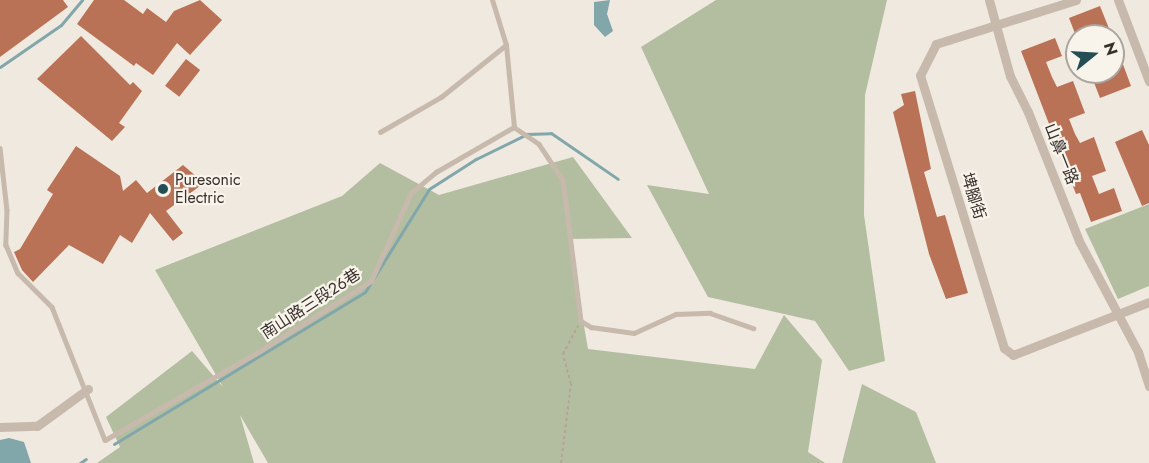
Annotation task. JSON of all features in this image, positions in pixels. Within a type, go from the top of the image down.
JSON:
[{"type":"street","name":"山鼻一路","points":[[989,0],[994,26],[1010,76],[1028,112],[1079,241],[1138,352],[1149,386]]},
{"type":"street","name":"埤腳街","points":[[1076,0],[936,44],[920,75],[1004,348],[1013,355],[1149,302]]},
{"type":"street","points":[[1118,0],[1149,81]]},
{"type":"street","points":[[0,427],[37,426],[88,389]]},
{"type":"lane","points":[[492,0],[506,45],[514,127],[539,144],[563,180],[581,321],[591,327],[634,333],[676,314],[710,313],[753,328]]},
{"type":"lane","points":[[380,132],[441,97],[506,45]]},
{"type":"lane","name":"南山路三段26巷","points":[[88,389],[105,440],[260,351],[371,281],[411,193],[436,171],[514,127]]},
{"type":"lane","points":[[0,148],[7,210],[6,245],[18,273],[52,307],[88,389]]},
{"type":"path","points":[[561,463],[571,384],[563,354],[581,321]]},
{"type":"green space","points":[[716,0],[887,0],[865,95],[864,215],[885,361],[849,371],[815,321],[708,297],[647,185],[709,194],[641,47]]},
{"type":"green space","points":[[573,157],[632,238],[569,239],[588,349],[755,369],[784,315],[822,360],[808,452],[825,463],[268,463],[240,415],[254,463],[97,463],[120,447],[106,417],[192,351],[223,387],[155,270],[342,196],[380,163],[439,195]]},
{"type":"green space","points":[[1149,204],[1149,286],[1118,299],[1085,229]]},
{"type":"green space","points":[[862,384],[916,412],[936,463],[842,463]]},
{"type":"water","points":[[610,0],[607,14],[613,31],[605,37],[594,25],[594,2]]},
{"type":"water","points":[[9,438],[24,442],[31,463],[0,463],[0,440]]},
{"type":"building","points":[[0,0],[63,0],[68,7],[0,57]]},
{"type":"building","points":[[94,0],[124,0],[143,14],[147,8],[166,22],[174,11],[200,0],[222,20],[190,55],[177,43],[153,75],[136,63],[134,66],[77,24]]},
{"type":"building","points":[[1100,6],[1107,24],[1071,24],[1069,18]]},
{"type":"building","points":[[81,36],[130,85],[133,82],[142,91],[119,123],[125,127],[112,141],[37,79]]},
{"type":"building","points":[[1055,38],[1062,56],[1046,62],[1057,87],[1074,84],[1085,113],[1069,119],[1080,143],[1094,137],[1106,171],[1092,176],[1099,194],[1114,188],[1122,211],[1091,222],[1080,193],[1076,194],[1021,51]]},
{"type":"building","points":[[186,59],[200,70],[179,97],[165,86]]},
{"type":"building","points":[[1125,70],[1131,86],[1100,98],[1095,84],[1125,84]]},
{"type":"building","points":[[915,91],[931,169],[924,172],[937,217],[945,215],[968,293],[946,299],[929,254],[893,112],[904,105],[901,94]]},
{"type":"building","points":[[1142,130],[1149,145],[1149,203],[1142,206],[1115,142]]},
{"type":"building","points":[[76,146],[120,176],[123,191],[136,180],[147,193],[183,165],[204,183],[166,211],[183,233],[173,241],[150,213],[132,243],[120,235],[103,264],[69,245],[33,282],[22,270],[14,252],[20,249],[53,194],[47,190]]},
{"type":"waterway","points":[[0,67],[61,25],[82,0]]},
{"type":"waterway","points":[[114,444],[365,292],[429,189],[476,159],[527,134],[551,133],[618,179]]},
{"type":"waterway","points":[[80,463],[86,459]]},
{"type":"place","name":"Puresonic Electric","points":[[163,189]]}]
